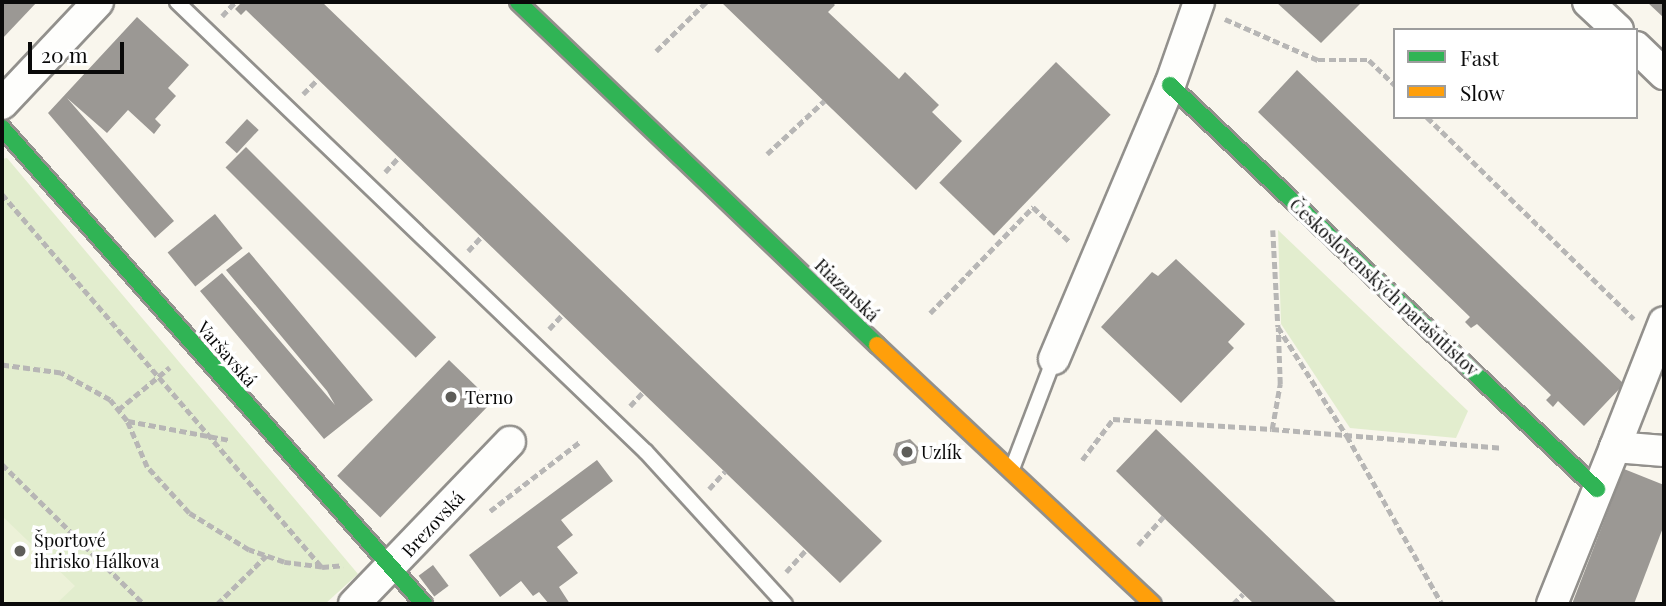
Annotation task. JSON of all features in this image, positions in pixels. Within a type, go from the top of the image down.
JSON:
[{"type":"street","points":[[2,104],[98,2]]},
{"type":"street","name":"Riazanská","points":[[518,2],[1153,604]]},
{"type":"street","points":[[1588,2],[1616,28]]},
{"type":"street","points":[[1054,359],[1170,85],[1198,4]]},
{"type":"street","points":[[1638,49],[1664,74]]},
{"type":"street","name":"Československých parašutistov","points":[[1170,85],[1598,489]]},
{"type":"street","name":"Varšavská","points":[[2,128],[424,604]]},
{"type":"street","points":[[1552,604],[1660,333]]},
{"type":"street","name":"Brezovská","points":[[354,604],[391,569],[510,442]]},
{"type":"street","points":[[1615,447],[1664,451]]},
{"type":"lane","points":[[177,2],[646,452],[785,604]]},
{"type":"lane","points":[[1011,472],[1054,359]]},
{"type":"path","points":[[656,51],[706,2]]},
{"type":"path","points":[[1198,4],[1318,60],[1369,60],[1393,83]]},
{"type":"path","points":[[767,154],[824,101]]},
{"type":"path","points":[[1429,119],[1650,334],[1660,333]]},
{"type":"path","points":[[1272,429],[1280,384],[1272,218],[1279,188]]},
{"type":"path","points":[[2,194],[322,567],[285,562],[249,551],[208,527],[175,499],[147,467],[127,421],[110,400],[61,373],[2,365]]},
{"type":"path","points":[[930,313],[1033,208],[1094,264]]},
{"type":"path","points":[[1278,327],[1347,436],[1442,604]]},
{"type":"path","points":[[118,410],[193,345]]},
{"type":"path","points":[[1082,460],[1113,419],[1506,448]]},
{"type":"path","points":[[127,421],[248,443],[265,427]]},
{"type":"path","points":[[484,515],[581,441]]},
{"type":"path","points":[[2,464],[144,604]]},
{"type":"path","points":[[217,604],[266,556]]},
{"type":"path","points":[[1233,604],[1244,594]]},
{"type":"green space","points":[[7,158],[358,574],[325,604],[2,604],[2,159]]},
{"type":"green space","points":[[1278,230],[1468,411],[1456,438],[1350,428],[1281,324]]},
{"type":"green space","name":"Športové ihrisko Hálkova","points":[[2,516],[75,586],[56,604],[2,604]]},
{"type":"building","points":[[2,2],[37,2],[2,39]]},
{"type":"building","points":[[237,2],[322,2],[882,541],[840,583],[246,10],[241,15],[235,9],[240,4]]},
{"type":"building","points":[[721,2],[832,2],[835,5],[828,12],[899,79],[905,72],[939,105],[932,112],[962,141],[916,190]]},
{"type":"building","points":[[1276,2],[1362,2],[1321,43]]},
{"type":"building","points":[[1647,2],[1664,2],[1664,18]]},
{"type":"building","points":[[137,17],[189,65],[168,88],[176,96],[155,119],[161,125],[154,134],[128,110],[107,133],[67,98],[174,221],[155,238],[48,113]]},
{"type":"building","points":[[1056,62],[1111,115],[994,236],[939,183]]},
{"type":"building","points":[[1297,70],[1624,384],[1584,426],[1558,401],[1553,407],[1546,400],[1551,395],[1477,324],[1471,328],[1465,322],[1470,317],[1258,112]]},
{"type":"building","points":[[247,119],[259,130],[237,153],[225,142]]},
{"type":"building","points":[[246,147],[436,337],[416,358],[225,168]]},
{"type":"building","points":[[215,214],[243,248],[195,287],[168,252]]},
{"type":"building","points":[[249,252],[373,400],[324,439],[200,291],[222,273],[335,405],[327,391],[226,270]]},
{"type":"building","points":[[1176,259],[1245,324],[1228,342],[1234,348],[1181,403],[1101,327],[1152,272],[1158,276]]},
{"type":"building","points":[[449,360],[492,402],[380,517],[337,476]]},
{"type":"building","points":[[1156,429],[1338,604],[1254,604],[1163,517],[1116,471]]},
{"type":"building","points":[[910,439],[919,448],[916,463],[902,466],[893,455],[896,443]]},
{"type":"building","points":[[597,460],[613,481],[561,520],[573,535],[557,547],[578,573],[559,587],[570,604],[549,604],[539,592],[533,596],[521,581],[500,597],[469,555]]},
{"type":"building","points":[[1624,469],[1664,485],[1664,525],[1634,604],[1572,604]]},
{"type":"building","points":[[433,565],[449,586],[434,597],[419,576]]},
{"type":"traffic: fast","points":[[518,2],[877,345]]},
{"type":"traffic: fast","points":[[1170,85],[1597,489]]},
{"type":"traffic: fast","points":[[2,128],[424,604]]},
{"type":"traffic: slow","points":[[877,345],[1153,604]]},
{"type":"place","name":"Terno","points":[[451,397]]},
{"type":"place","name":"Uzlík","points":[[907,452]]},
{"type":"place","name":"Športové ihrisko Hálkova","points":[[20,551]]}]
